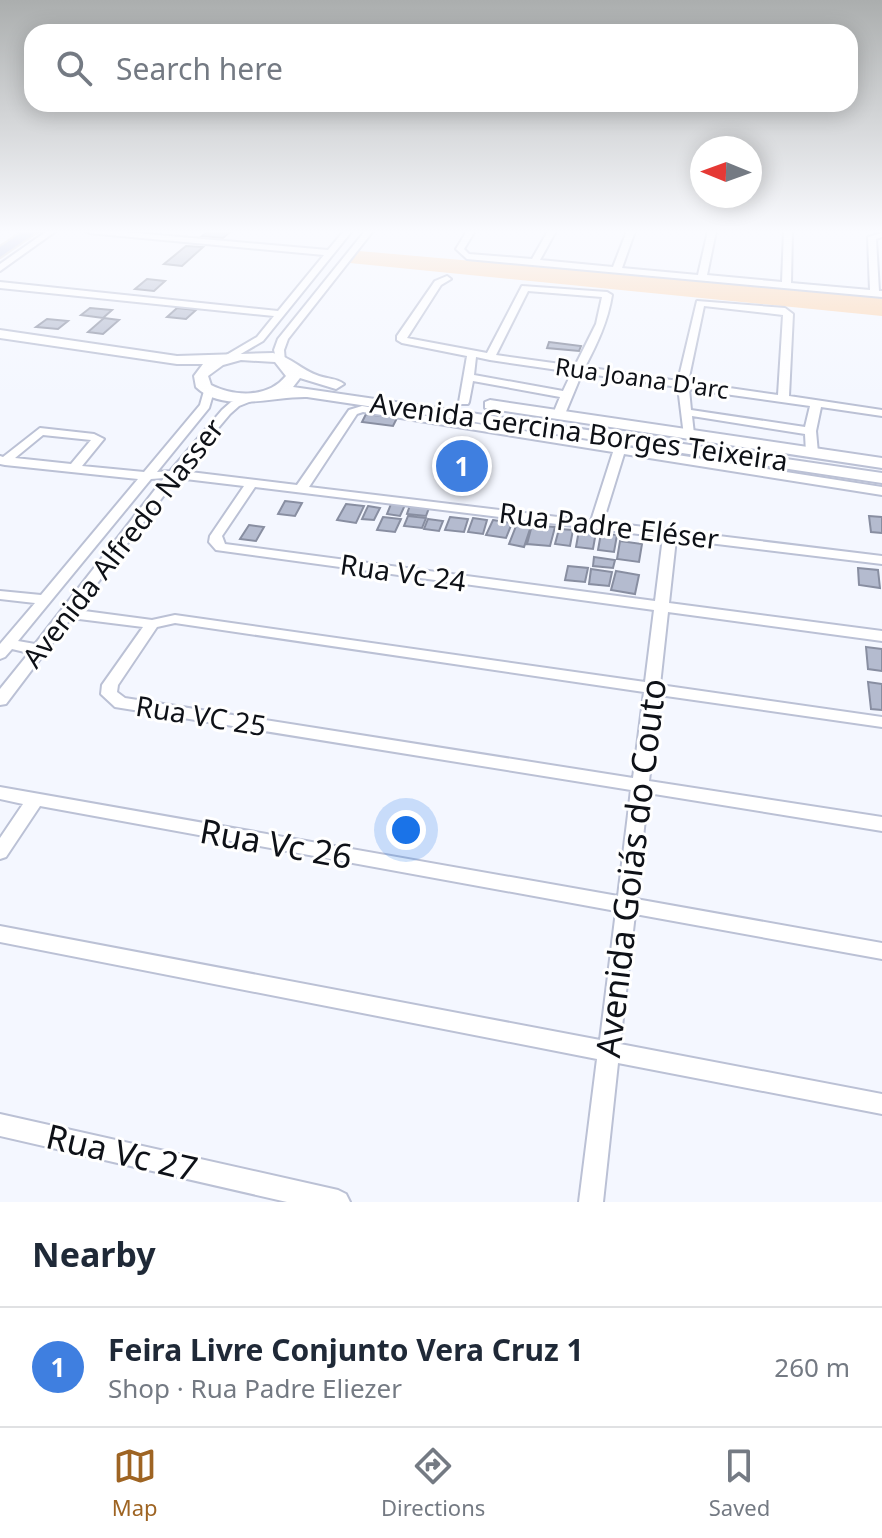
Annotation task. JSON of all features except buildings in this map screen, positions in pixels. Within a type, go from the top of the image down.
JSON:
[{"type":"main road","points":[[0,334],[177,360],[225,359]]},
{"type":"main road","points":[[0,344],[179,373],[205,387]]},
{"type":"main road","name":"Avenida Gercina Borges Teixeira","points":[[225,359],[256,355],[331,383],[688,434],[849,466],[882,478]]},
{"type":"main road","points":[[205,387],[204,370],[225,359]]},
{"type":"main road","points":[[275,391],[291,381],[288,365]]},
{"type":"main road","name":"Avenida Gercina Borges Teixeira","points":[[205,387],[230,396],[255,396],[275,391],[307,392],[620,443],[810,460]]},
{"type":"main road","name":"Avenida Gercina Borges Teixeira","points":[[849,466],[882,463]]},
{"type":"street","points":[[20,287],[280,314]]},
{"type":"street","points":[[225,359],[260,339],[302,287]]},
{"type":"street","points":[[288,365],[279,350],[283,339],[324,287]]},
{"type":"street","name":"Rua Joana D'arc","points":[[435,287],[402,340],[490,357],[882,413]]},
{"type":"street","points":[[807,287],[878,294]]},
{"type":"street","points":[[490,357],[525,288],[600,293],[608,298],[559,414]]},
{"type":"street","points":[[688,434],[683,383],[700,303],[778,309],[788,314],[783,399]]},
{"type":"street","points":[[464,402],[472,354]]},
{"type":"street","points":[[468,377],[565,395]]},
{"type":"street","name":"Avenida Alfredo Nasser","points":[[4,649],[205,406],[205,387]]},
{"type":"street","name":"Avenida Alfredo Nasser","points":[[0,700],[174,474],[226,412],[235,404],[255,396]]},
{"type":"street","points":[[810,460],[810,431],[816,404]]},
{"type":"street","points":[[301,489],[353,412],[362,409],[620,443],[882,491]]},
{"type":"street","points":[[685,412],[810,431]]},
{"type":"street","points":[[2,460],[40,431],[98,439],[73,469]]},
{"type":"street","points":[[596,525],[620,443]]},
{"type":"street","name":"Rua Padre Eléser","points":[[2,460],[144,476],[174,474],[882,560]]},
{"type":"street","name":"Rua Vc 24","points":[[252,483],[216,536],[216,542],[221,547],[661,607]]},
{"type":"street","name":"Avenida Goiás do Couto","points":[[591,1202],[670,534]]},
{"type":"street","points":[[0,595],[45,600]]},
{"type":"street","points":[[661,607],[882,636]]},
{"type":"street","points":[[68,613],[152,624],[175,619],[882,722]]},
{"type":"street","name":"Rua VC 25","points":[[152,624],[110,685],[109,694],[113,700],[642,784]]},
{"type":"street","points":[[4,649],[39,650]]},
{"type":"street","points":[[642,784],[882,824]]},
{"type":"street","name":"Rua Vc 26","points":[[0,793],[882,951]]},
{"type":"street","points":[[0,852],[35,800]]},
{"type":"street","points":[[0,934],[882,1104]]},
{"type":"street","name":"Rua Vc 27","points":[[0,1125],[338,1202]]},
{"type":"shaded area","points":[[592,287],[769,287],[882,297],[882,316]]},
{"type":"place","name":"Feira Livre Conjunto Vera Cruz 1","points":[[462,466]]}]
